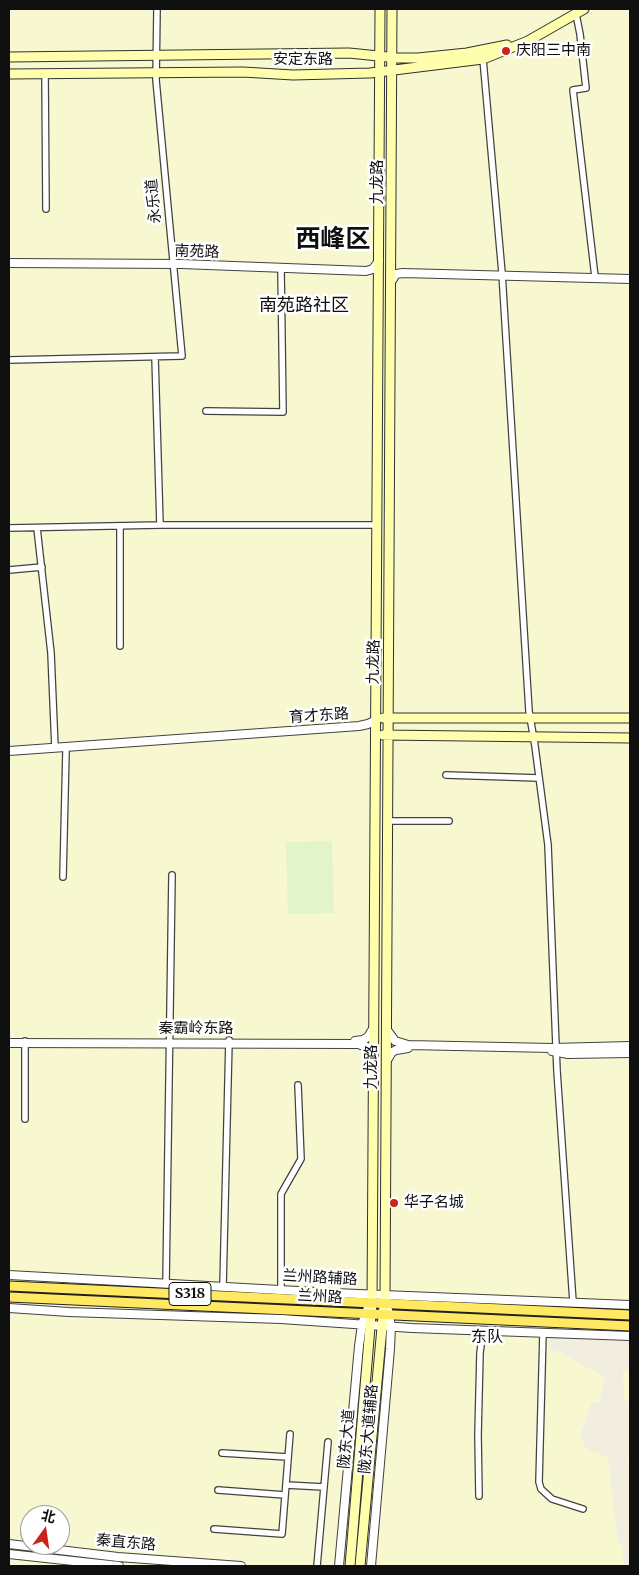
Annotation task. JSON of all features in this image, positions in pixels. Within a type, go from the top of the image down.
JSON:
[{"type":"main road","name":"九龙路","points":[[369,1314],[371,1300],[374,1060],[380,9]]},
{"type":"main road","name":"九龙路","points":[[386,1315],[392,9]]},
{"type":"main road","name":"安定东路","points":[[9,57],[156,51],[349,53],[392,58],[418,58],[467,53],[499,47],[512,43],[578,10]]},
{"type":"main road","name":"安定东路","points":[[9,74],[243,72],[293,75],[380,72],[483,59],[528,42],[578,10]]},
{"type":"main road","name":"育才东路","points":[[376,720],[388,717],[630,718]]},
{"type":"main road","name":"育才东路","points":[[376,733],[388,736],[630,738]]},
{"type":"main road","name":"兰州路","points":[[9,1286],[371,1300],[630,1315]]},
{"type":"main road","name":"兰州路","points":[[9,1297],[630,1326]]},
{"type":"main road","name":"陇东大道","points":[[350,1566],[369,1314]]},
{"type":"main road","name":"陇东大道","points":[[360,1566],[386,1315]]},
{"type":"street","name":"永乐道","points":[[155,357],[182,356],[172,266],[156,72],[157,9]]},
{"type":"street","points":[[578,10],[586,88],[573,90],[595,276]]},
{"type":"street","points":[[483,59],[502,275],[530,719],[548,845],[556,1050],[573,1302]]},
{"type":"street","points":[[45,73],[46,209]]},
{"type":"street","name":"南苑路","points":[[281,270],[366,271],[372,269],[379,261]]},
{"type":"street","points":[[391,261],[395,267],[403,270],[502,275]]},
{"type":"street","name":"南苑路","points":[[9,265],[172,266],[370,274],[376,277],[379,282]]},
{"type":"street","points":[[206,411],[283,412],[281,270]]},
{"type":"street","points":[[391,282],[396,274],[403,273],[630,277]]},
{"type":"street","points":[[9,360],[155,357],[160,525]]},
{"type":"street","points":[[9,528],[160,525],[377,525]]},
{"type":"street","points":[[120,526],[120,646]]},
{"type":"street","points":[[37,528],[51,653],[55,748]]},
{"type":"street","points":[[9,570],[42,567]]},
{"type":"street","name":"育才东路","points":[[9,751],[359,726],[376,720]]},
{"type":"street","name":"育才东路","points":[[9,755],[360,730],[376,733]]},
{"type":"street","points":[[63,877],[66,751]]},
{"type":"street","points":[[446,775],[539,778]]},
{"type":"street","points":[[388,820],[449,821]]},
{"type":"street","points":[[166,1283],[172,875]]},
{"type":"street","name":"秦霸岭东路","points":[[9,1041],[358,1041],[368,1037],[374,1027]]},
{"type":"street","points":[[386,1028],[395,1041],[408,1045],[556,1050],[568,1054],[630,1053]]},
{"type":"street","points":[[25,1041],[25,1119]]},
{"type":"street","points":[[223,1286],[229,1041]]},
{"type":"street","name":"秦霸岭东路","points":[[229,1041],[358,1044],[367,1047],[374,1060]]},
{"type":"street","points":[[386,1062],[392,1052],[401,1048],[556,1050],[630,1046]]},
{"type":"street","points":[[281,1290],[281,1194],[301,1159],[298,1085]]},
{"type":"street","name":"兰州路辅路","points":[[9,1275],[281,1290],[371,1300]]},
{"type":"street","points":[[385,1301],[573,1302],[630,1305]]},
{"type":"street","points":[[9,1308],[630,1336]]},
{"type":"street","name":"陇东大道辅路","points":[[339,1566],[359,1346],[367,1325]]},
{"type":"street","name":"陇东大道辅路","points":[[371,1566],[390,1349],[386,1326]]},
{"type":"street","points":[[479,1496],[478,1434],[480,1353],[483,1330]]},
{"type":"street","points":[[543,1333],[539,1482],[541,1489],[552,1499],[583,1509]]},
{"type":"street","points":[[214,1529],[282,1534],[290,1434]]},
{"type":"street","points":[[316,1566],[328,1442]]},
{"type":"street","points":[[222,1452],[288,1457]]},
{"type":"street","points":[[286,1485],[324,1487]]},
{"type":"street","points":[[218,1490],[285,1495]]},
{"type":"street","name":"秦直东路","points":[[9,1544],[118,1557],[241,1566]]},
{"type":"street","name":"秦直东路","points":[[9,1554],[120,1566]]},
{"type":"green space","points":[[9,9],[630,9],[630,1566],[9,1566]]},
{"type":"green space","points":[[332,841],[334,913],[288,914],[286,842]]},
{"type":"shaded area","points":[[549,1336],[630,1340],[630,1370],[623,1371],[624,1400],[630,1402],[630,1455],[627,1463],[630,1466],[630,1566],[624,1566],[622,1544],[618,1544],[608,1457],[586,1448],[580,1436],[592,1402],[599,1403],[605,1377],[560,1352],[549,1350]]},
{"type":"place","name":"庆阳三中南","points":[[506,51]]},
{"type":"place","name":"华子名城","points":[[394,1203]]},
{"type":"district","name":"西峰区","points":[[333,240]]},
{"type":"district","name":"南苑路社区","points":[[304,306]]},
{"type":"district","name":"东队","points":[[487,1337]]}]
